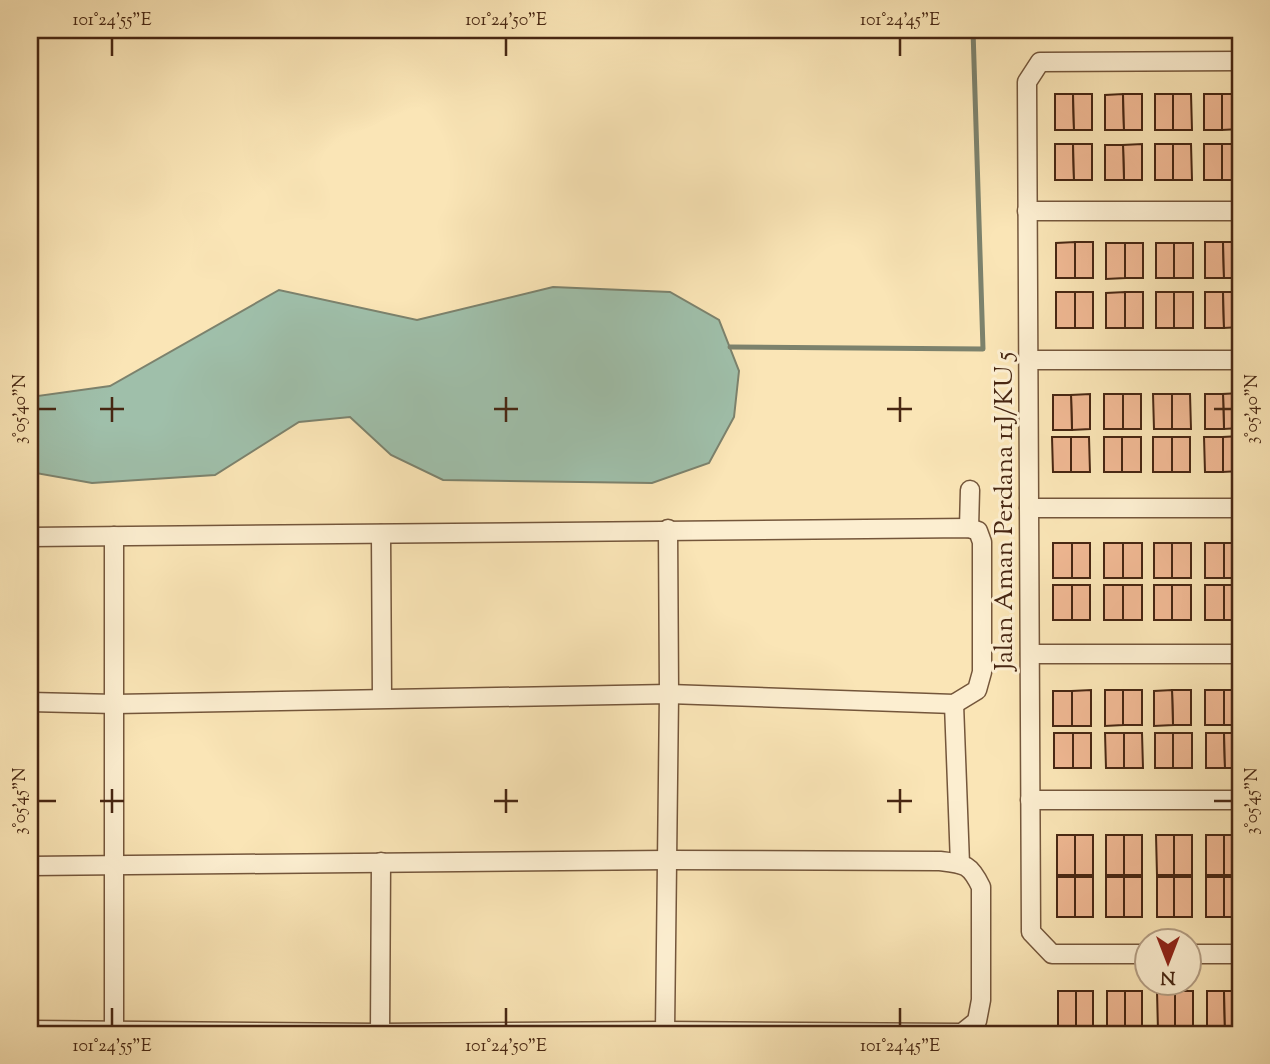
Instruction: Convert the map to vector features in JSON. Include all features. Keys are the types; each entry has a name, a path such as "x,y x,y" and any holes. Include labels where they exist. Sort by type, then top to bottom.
{"street":[{"name":"Jalan Aman Perdana 11J/KU 5","path":"1134,954 1052,954 1031,932 1027,82 1040,62 1240,61"},
{"path":"1027,211 1240,211"},
{"path":"1028,360 1240,360"},
{"path":"969,528 970,491"},
{"path":"1029,508 1240,508"},
{"path":"30,537 969,528 978,531 982,542 982,672 977,690 954,704 669,694 115,704 30,702"},
{"path":"665,1031 668,529"},
{"path":"381,534 382,698"},
{"path":"114,536 114,1029"},
{"path":"1030,653 1240,654"},
{"path":"954,704 960,864"},
{"path":"1030,800 1240,800"},
{"path":"30,866 667,860 940,861 960,864 974,871 981,887 981,1000 977,1021 962,1033 665,1031 380,1034 30,1030"},
{"path":"380,1034 381,862"},
{"path":"1204,954 1240,954"}],"shaded area":[{"path":"553,287 670,292 719,320 739,371 734,417 709,463 652,483 443,480 391,455 350,417 299,422 215,475 92,483 30,472 30,397 110,386 279,290 417,320"}],"building":[{"path":"1055,94 1073,94 1074,130 1055,130"},
{"path":"1073,94 1092,94 1092,130 1074,130"},
{"path":"1123,94 1124,130 1105,130 1105,95"},
{"path":"1123,94 1142,94 1142,130 1124,130"},
{"path":"1155,94 1173,94 1173,130 1155,130"},
{"path":"1173,94 1191,94 1192,130 1173,130"},
{"path":"1204,94 1222,94 1222,130 1204,130"},
{"path":"1222,94 1240,94 1240,129 1222,130"},
{"path":"1055,144 1073,144 1074,180 1055,180"},
{"path":"1073,144 1092,144 1092,180 1074,180"},
{"path":"1142,144 1142,180 1124,180 1123,145"},
{"path":"1155,144 1173,144 1173,180 1155,180"},
{"path":"1173,144 1191,144 1192,180 1173,180"},
{"path":"1204,144 1222,144 1222,180 1204,180"},
{"path":"1222,144 1240,144 1240,180 1222,180"},
{"path":"1105,145 1123,145 1124,180 1105,180"},
{"path":"1075,242 1093,242 1093,278 1075,278"},
{"path":"1075,242 1075,278 1056,278 1056,243"},
{"path":"1205,242 1223,242 1224,278 1205,278"},
{"path":"1223,242 1240,242 1240,278 1224,278"},
{"path":"1106,243 1125,243 1125,278 1106,279"},
{"path":"1125,243 1143,243 1143,278 1125,278"},
{"path":"1156,243 1174,243 1174,278 1156,278"},
{"path":"1174,243 1193,243 1193,278 1174,278"},
{"path":"1056,292 1075,292 1075,328 1056,328"},
{"path":"1075,292 1093,292 1093,328 1075,328"},
{"path":"1125,292 1143,292 1143,328 1125,328"},
{"path":"1125,292 1125,328 1106,328 1106,293"},
{"path":"1156,292 1174,292 1174,328 1156,328"},
{"path":"1174,292 1193,292 1193,328 1174,328"},
{"path":"1205,292 1223,292 1224,328 1205,328"},
{"path":"1223,292 1240,292 1240,327 1224,328"},
{"path":"1240,393 1240,428 1224,429 1223,394"},
{"path":"1090,394 1090,429 1072,430 1071,395"},
{"path":"1104,394 1123,394 1123,429 1104,429"},
{"path":"1123,394 1141,394 1141,429 1123,429"},
{"path":"1153,394 1172,394 1172,429 1154,429"},
{"path":"1172,394 1190,394 1191,429 1172,429"},
{"path":"1205,394 1223,394 1224,429 1205,429"},
{"path":"1053,395 1071,395 1072,430 1053,430"},
{"path":"1240,436 1240,471 1223,472 1223,437"},
{"path":"1052,437 1071,437 1071,472 1053,472"},
{"path":"1071,437 1089,437 1090,472 1071,472"},
{"path":"1104,437 1122,437 1122,472 1104,472"},
{"path":"1122,437 1141,437 1141,472 1122,472"},
{"path":"1153,437 1172,437 1172,472 1153,472"},
{"path":"1172,437 1190,437 1190,472 1172,472"},
{"path":"1204,437 1223,437 1223,472 1205,472"},
{"path":"1053,543 1072,543 1072,578 1053,578"},
{"path":"1072,543 1090,543 1090,578 1072,578"},
{"path":"1104,543 1123,543 1123,578 1104,578"},
{"path":"1123,543 1142,543 1142,578 1123,578"},
{"path":"1154,543 1172,543 1172,578 1154,578"},
{"path":"1172,543 1191,543 1191,578 1172,578"},
{"path":"1205,543 1224,543 1224,578 1205,578"},
{"path":"1224,543 1240,543 1240,578 1224,578"},
{"path":"1053,585 1072,585 1072,620 1053,620"},
{"path":"1072,585 1090,585 1090,620 1072,620"},
{"path":"1104,585 1123,585 1123,620 1104,620"},
{"path":"1123,585 1142,585 1142,620 1123,620"},
{"path":"1154,585 1172,585 1172,620 1154,620"},
{"path":"1172,585 1191,585 1191,620 1172,620"},
{"path":"1205,585 1224,585 1224,620 1205,620"},
{"path":"1224,585 1240,585 1240,620 1224,620"},
{"path":"1091,690 1091,726 1072,726 1072,691"},
{"path":"1105,690 1123,690 1123,725 1105,726"},
{"path":"1123,690 1142,690 1142,725 1123,725"},
{"path":"1172,690 1191,690 1191,725 1173,725"},
{"path":"1172,690 1173,725 1154,726 1154,691"},
{"path":"1205,690 1224,690 1224,725 1205,725"},
{"path":"1224,690 1240,690 1240,725 1224,725"},
{"path":"1053,691 1072,691 1072,726 1053,726"},
{"path":"1054,733 1073,733 1073,768 1054,768"},
{"path":"1073,733 1091,733 1091,768 1073,768"},
{"path":"1105,733 1124,733 1124,768 1106,768"},
{"path":"1124,733 1142,733 1143,768 1124,768"},
{"path":"1155,733 1173,733 1173,768 1155,768"},
{"path":"1173,733 1192,733 1192,768 1173,768"},
{"path":"1206,733 1224,733 1225,768 1206,768"},
{"path":"1224,733 1240,733 1240,768 1225,768"},
{"path":"1057,835 1075,835 1075,875 1057,875"},
{"path":"1075,835 1093,835 1093,875 1075,875"},
{"path":"1106,835 1124,835 1124,875 1106,875"},
{"path":"1124,835 1142,835 1142,875 1124,875"},
{"path":"1156,835 1174,835 1174,875 1157,875"},
{"path":"1174,835 1192,835 1192,875 1174,875"},
{"path":"1206,835 1224,835 1224,875 1206,875"},
{"path":"1224,835 1240,835 1240,875 1224,875"},
{"path":"1057,877 1075,877 1075,917 1057,917"},
{"path":"1075,877 1093,877 1093,917 1075,917"},
{"path":"1106,877 1124,877 1124,917 1106,917"},
{"path":"1124,877 1142,877 1142,917 1124,917"},
{"path":"1157,877 1174,877 1174,917 1157,917"},
{"path":"1174,877 1192,877 1192,917 1174,917"},
{"path":"1206,877 1224,877 1224,917 1206,917"},
{"path":"1224,877 1240,877 1240,917 1224,917"},
{"path":"1058,991 1076,991 1076,1031 1058,1031"},
{"path":"1076,991 1093,991 1093,1031 1076,1031"},
{"path":"1107,991 1125,991 1125,1031 1107,1031"},
{"path":"1125,991 1134,991 1134,998 1142,998 1142,1031 1125,1031"},
{"path":"1207,991 1224,991 1225,1031 1207,1031"},
{"path":"1224,991 1240,991 1240,1031 1225,1031"},
{"path":"1157,998 1175,998 1175,1031 1158,1031"},
{"path":"1175,998 1193,998 1193,1031 1175,1031"}],"waterway":[{"path":"730,347 983,349 973,30"}]}
